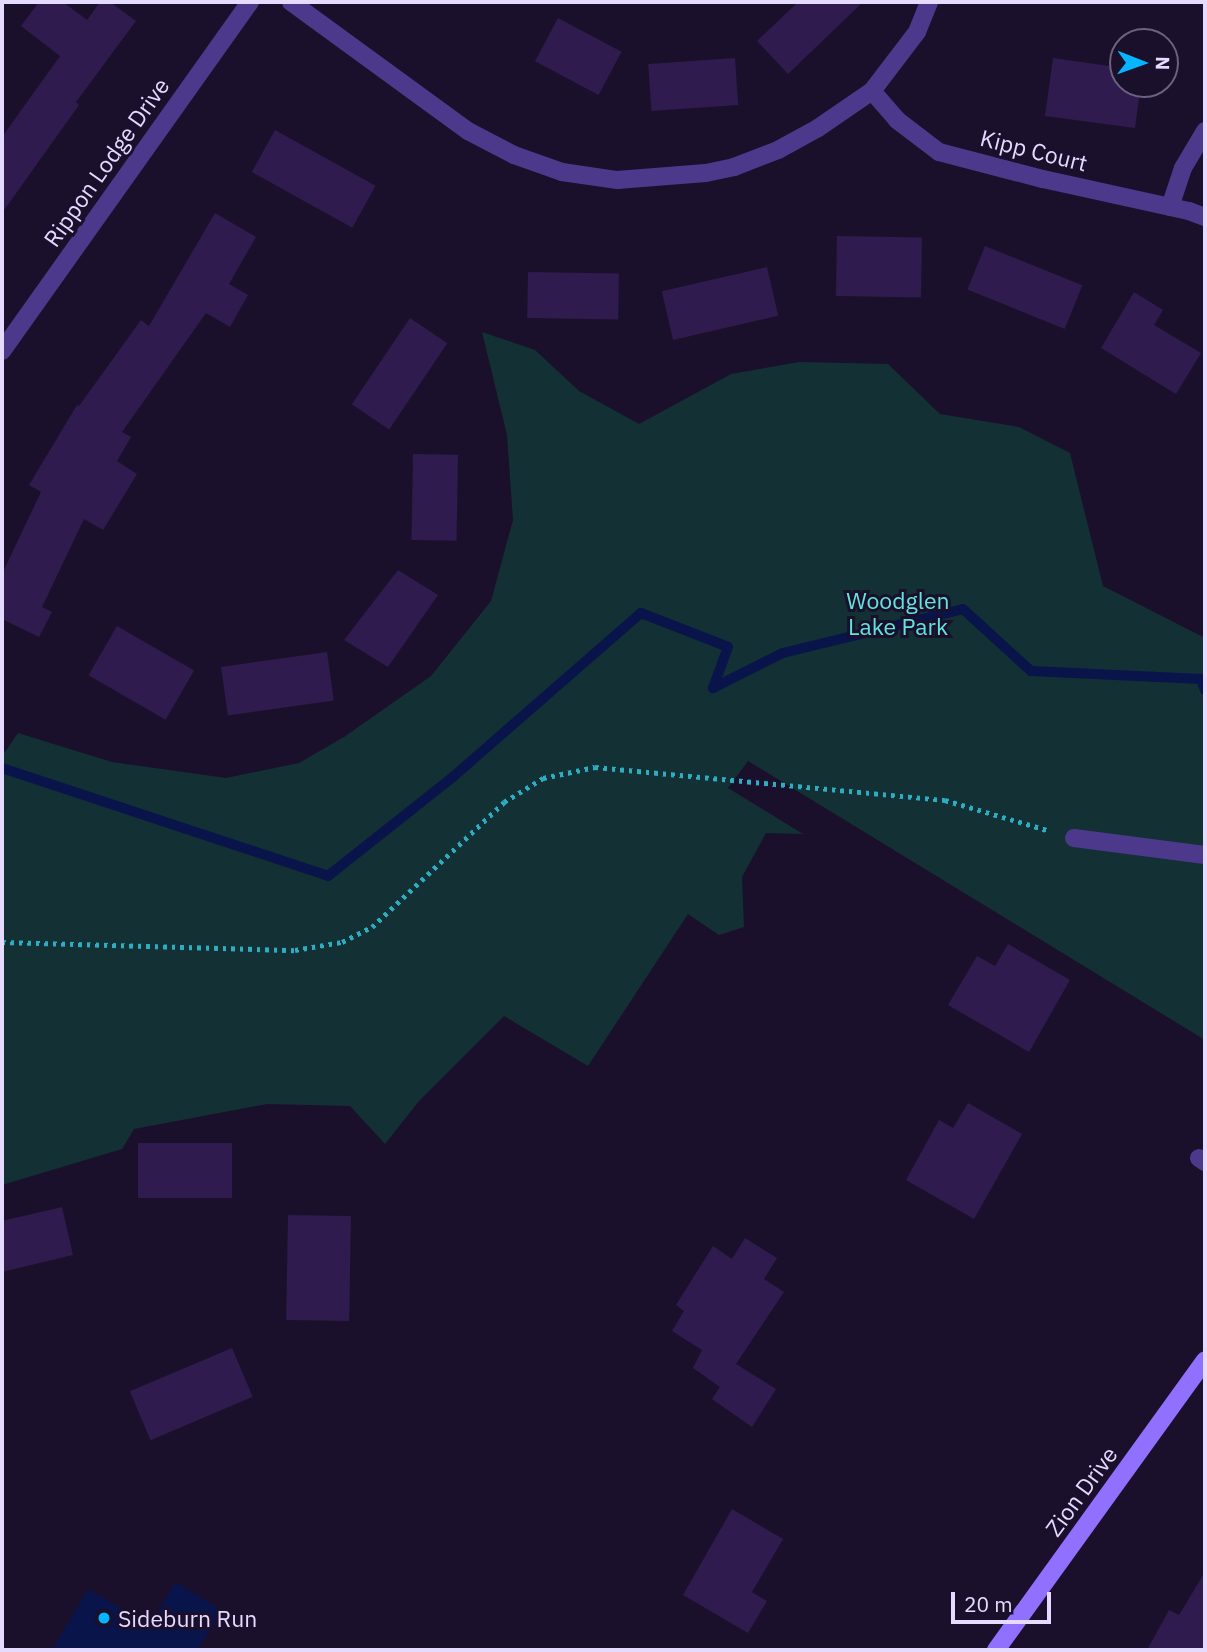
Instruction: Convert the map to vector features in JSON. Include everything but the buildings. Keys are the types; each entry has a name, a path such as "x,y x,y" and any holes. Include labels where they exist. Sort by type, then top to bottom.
{"main road":[{"name":"Zion Drive","path":"996,1650 1205,1360"}],"street":[{"name":"Rippon Lodge Drive","path":"2,351 250,2"},
{"path":"291,2 468,131 514,155 562,172 617,180 706,173 734,167 778,150 818,128 872,91 917,32 929,2"},
{"name":"Kipp Court","path":"872,91 897,120 939,152 1043,179 1170,206 1205,217"},
{"path":"1170,206 1183,168 1205,131"},
{"path":"1074,838 1205,855"}],"path":[{"path":"2,942 295,950 342,942 372,927 504,802 543,778 595,767 945,800 1074,838"}],"green space":[{"name":"Woodglen Lake Park","path":"482,332 535,350 579,391 639,424 731,374 799,362 888,364 940,414 1019,427 1070,453 1103,586 1205,638 1205,1040 748,761 728,788 803,834 766,833 742,877 744,927 719,935 688,914 588,1066 504,1016 419,1101 385,1144 350,1106 267,1104 134,1129 122,1149 2,1185 2,750 5,752 18,733 112,762 226,778 299,763 344,737 431,676 491,601 513,520 507,435"}],"shaded area":[{"name":"Sideburn Run","path":"175,1582 222,1610 198,1650 52,1650 88,1589 150,1625"}],"waterway":[{"path":"2,768 328,876 454,776 641,613 728,647 713,688 783,653 963,609 1031,671 1201,679 1205,690"}],"place":[{"name":"Sideburn Run","path":"104,1618"}]}
